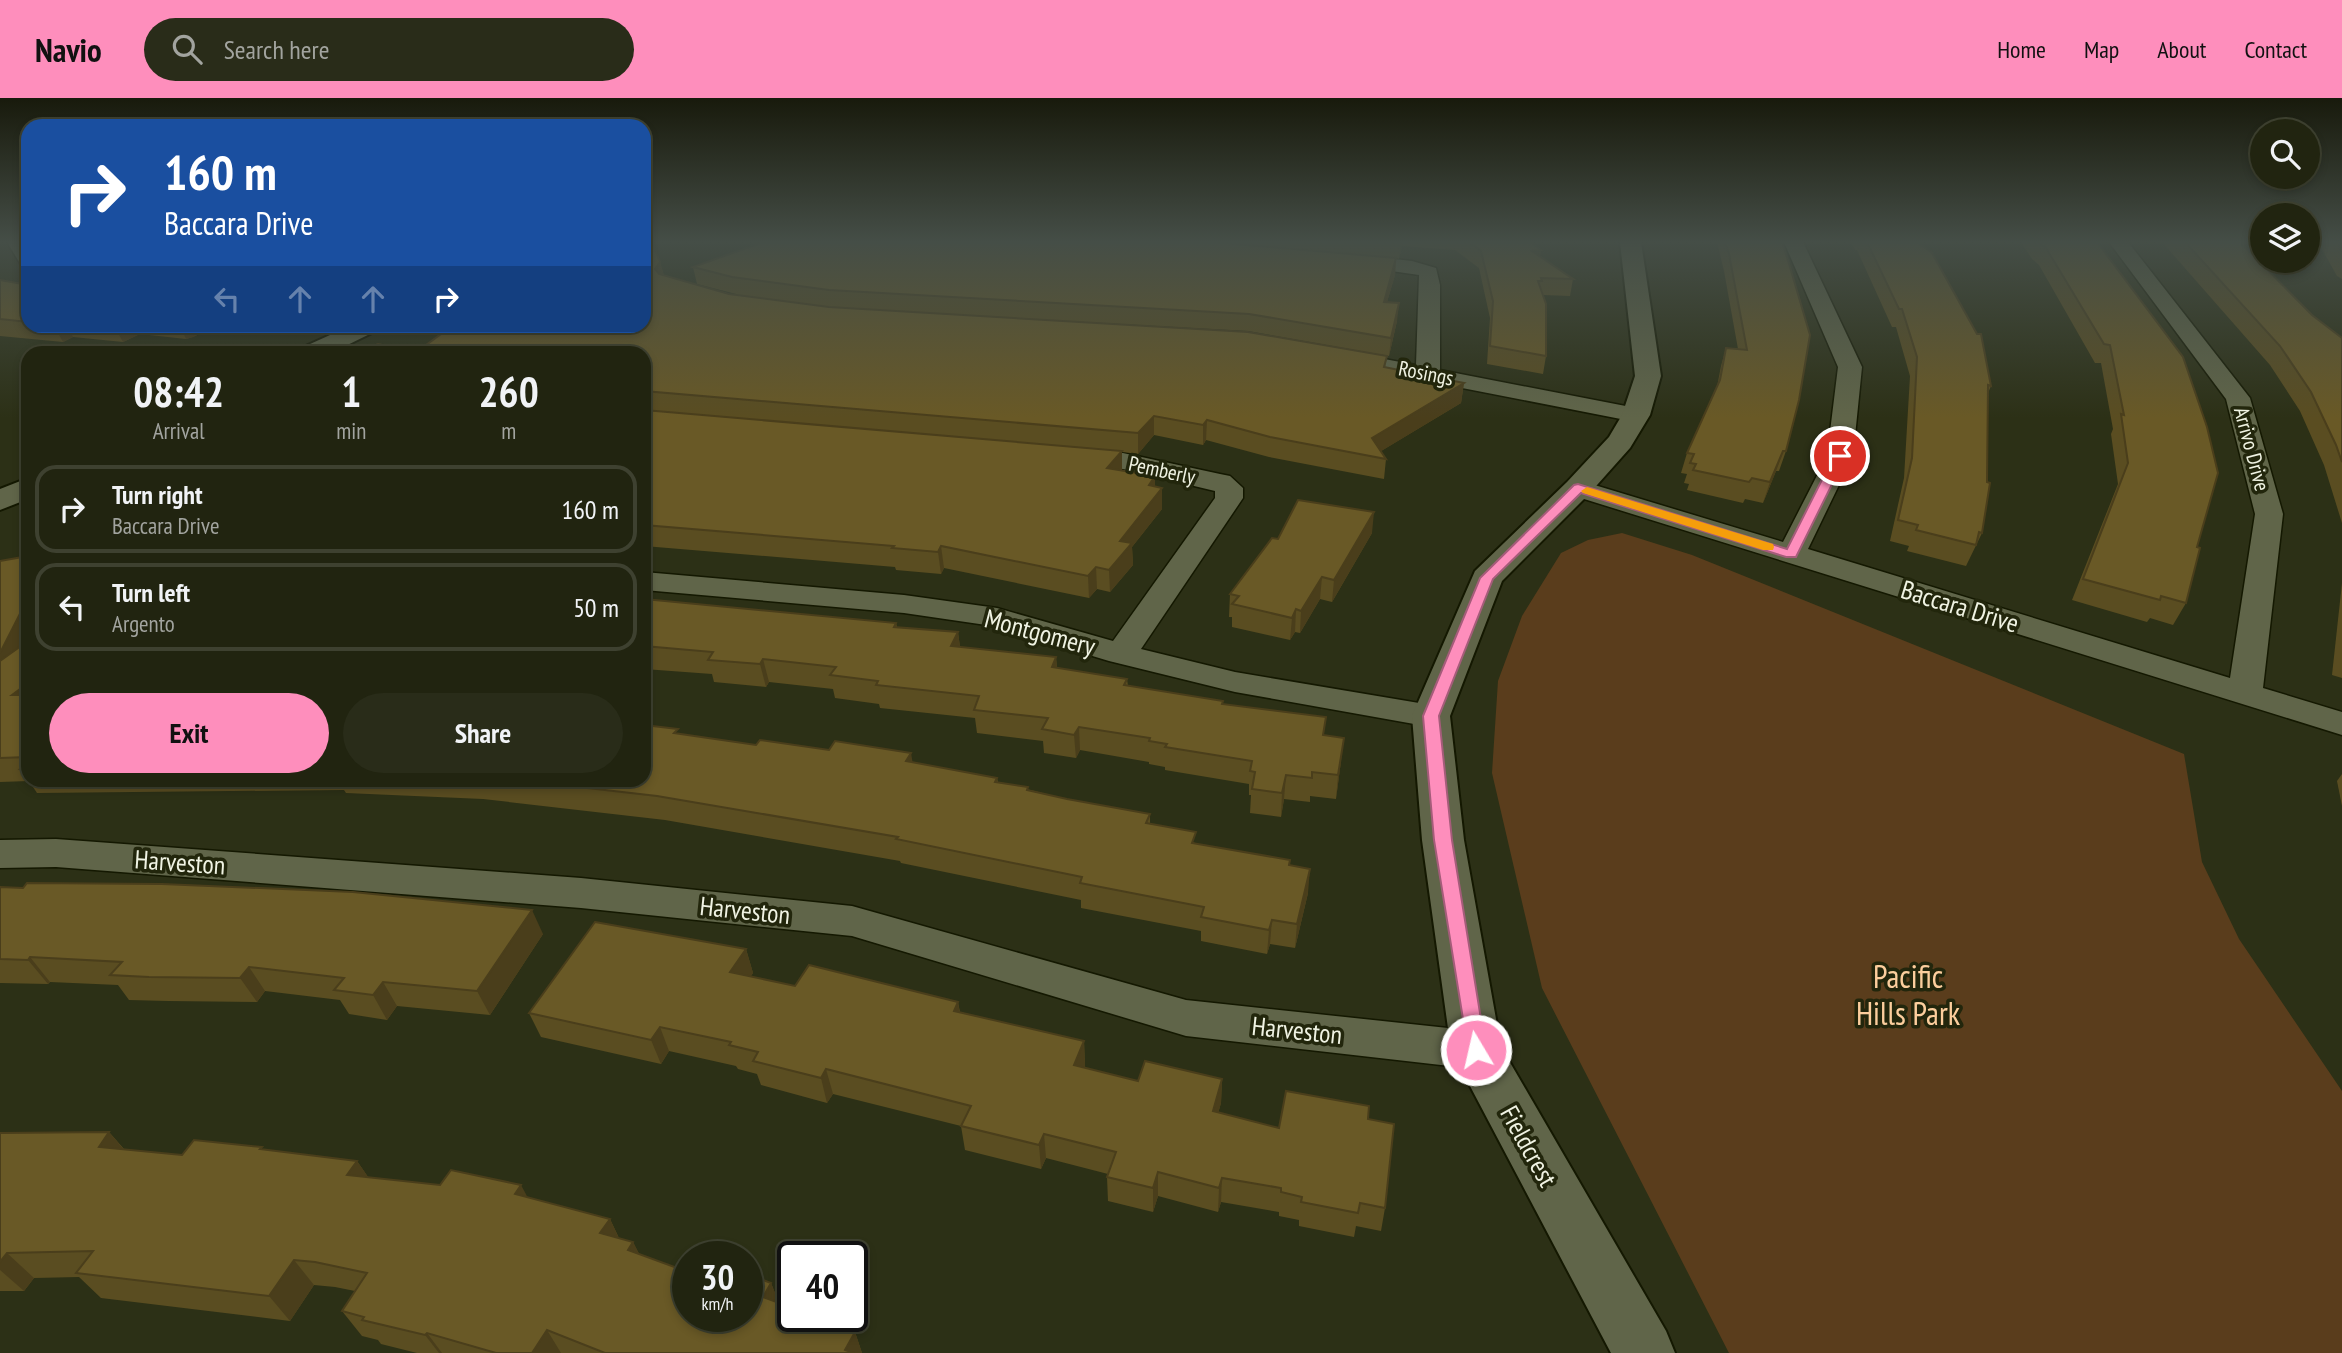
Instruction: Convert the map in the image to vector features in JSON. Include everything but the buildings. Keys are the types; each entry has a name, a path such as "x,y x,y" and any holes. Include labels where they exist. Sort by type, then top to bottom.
{"street":[{"path":"1428,373 1427,331 1430,301"},
{"name":"Fieldcrest","path":"1638,301 1648,376 1636,415 1620,442 1578,488 1487,578 1431,716 1443,840 1476,1050 1644,1353"},
{"path":"1791,554 1840,456 1850,367 1820,301"},
{"name":"Arrivo Drive","path":"2163,301 2238,398 2269,514 2245,695"},
{"path":"325,346 353,333"},
{"name":"Rosings","path":"1312,353 1428,373 1636,415"},
{"name":"Pemberly","path":"1045,454 1123,461 1220,482 1229,488 1229,498 1121,654"},
{"name":"Baccara Drive","path":"1578,488 2342,724"},
{"path":"0,501 21,490"},
{"name":"Montgomery","path":"651,582 904,604 997,617 1121,654 1235,682 1431,716"},
{"name":"Harveston","path":"0,854 56,853 582,893 852,921 1186,1018 1476,1050"}],"green space":[{"name":"Pacific Hills Park","path":"1622,533 1692,555 2184,754 2202,862 2239,939 2342,1091 2342,1353 1729,1353 1542,988 1492,773 1498,681 1522,616 1561,553 1588,540"}],"slow traffic":[{"path":"1587,491 1768,547"}],"route":[{"path":"1476,1050 1443,840 1431,716 1487,578 1578,488 1791,554 1840,456"}]}
